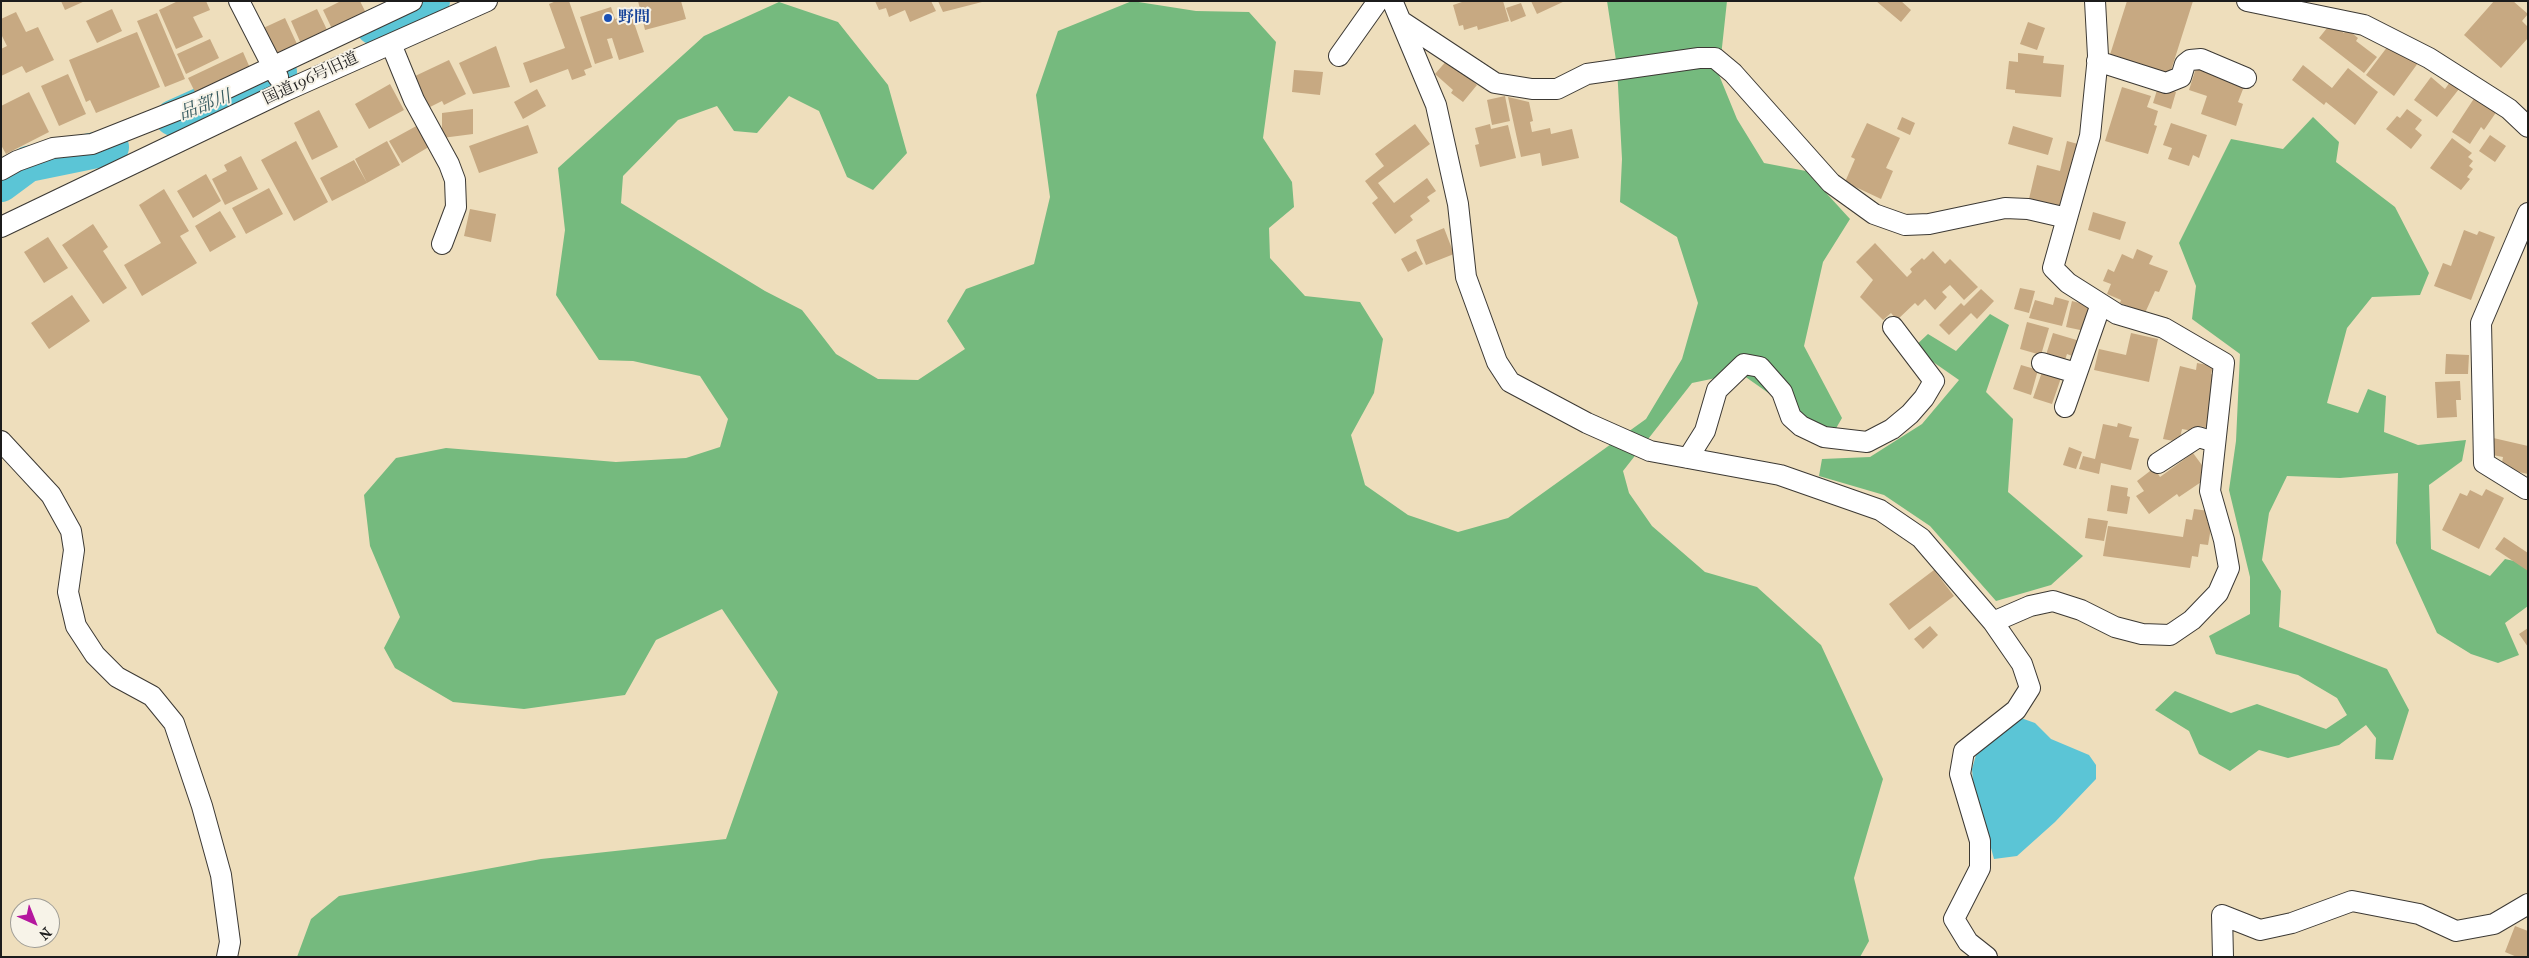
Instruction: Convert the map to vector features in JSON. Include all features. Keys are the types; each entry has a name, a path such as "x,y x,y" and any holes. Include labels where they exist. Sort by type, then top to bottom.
{"street":[{"path":"239,1 285,91"},
{"path":"1,170 17,161 53,148 92,144 198,102 412,1"},
{"name":"国道196号旧道","path":"1,227 285,91 487,1"},
{"path":"1993,622 2030,606 2053,600 2081,610 2115,627 2142,634 2170,635 2192,620 2218,593 2229,568 2224,540 2210,492 2224,363 2164,328 2117,314 2068,283 2053,268 2090,136 2097,61 2095,1"},
{"path":"2247,1 2364,25 2428,58 2509,109 2528,127"},
{"path":"1393,6 1495,83 1532,89 1556,89 1587,74 1699,58 1714,58 1733,73 1832,183 1874,214 1905,225 1929,224 2005,208 2028,209 2067,218"},
{"path":"1339,56 1393,6"},
{"path":"1393,6 1436,105 1458,204 1466,277 1497,362 1510,382 1587,423 1650,451 1780,475 1880,510 1921,538 1993,622 2022,664 2030,688 2016,710 1964,752 1960,774 1980,841 1980,868 1954,919 1968,942 1987,957"},
{"path":"391,44 414,100 455,180 456,207 442,244"},
{"path":"2097,61 2166,83 2180,77 2185,64 2190,60 2201,59 2246,78"},
{"path":"2528,213 2481,322 2484,463 2526,489 2528,488"},
{"path":"2065,406 2101,304"},
{"path":"1688,458 1706,431 1717,390 1744,364 1760,367 1782,392 1791,417 1801,426 1824,437 1868,442 1892,429 1919,403 1934,381 1893,327"},
{"path":"2042,363 2076,373"},
{"path":"2158,463 2198,437 2215,442"},
{"path":"1,440 51,495 71,531 74,550 68,592 76,626 95,655 117,677 152,696 174,723 202,806 220,875 230,942 227,957"},
{"path":"2223,957 2222,915 2260,930 2292,924 2352,901 2419,914 2456,931 2494,924 2528,904"}],"green space":[{"path":"1132,1 1196,11 1249,12 1276,42 1263,138 1292,182 1294,207 1269,228 1270,258 1305,296 1360,302 1383,339 1374,393 1351,435 1365,485 1408,515 1458,532 1508,518 1646,419 1682,359 1698,303 1677,237 1620,202 1622,159 1617,67 1607,1 1727,1 1719,75 1737,119 1764,163 1806,171 1850,219 1823,262 1804,346 1842,418 1831,437 1740,373 1692,383 1623,471 1629,493 1652,526 1705,572 1757,587 1821,645 1883,779 1854,878 1869,941 1860,957 297,957 311,919 339,896 541,859 726,839 778,692 722,609 656,640 625,695 524,709 453,702 395,668 384,648 400,617 370,546 364,495 396,458 446,448 616,462 686,458 720,447 728,419 700,376 633,361 599,360 556,295 565,230 558,168 704,36 779,2 838,22 888,85 907,153 873,190 847,177 819,111 789,96 757,133 734,131 717,106 678,120 623,176 621,203 765,291 802,310 836,354 878,379 918,380 965,349 947,321 966,289 1034,264 1050,197 1036,95 1058,31"},
{"path":"2313,117 2339,142 2336,162 2395,207 2429,273 2420,295 2372,297 2347,328 2327,403 2358,413 2368,389 2386,396 2384,432 2418,445 2466,440 2462,461 2429,485 2431,549 2490,576 2505,559 2528,564 2528,606 2505,623 2519,655 2498,663 2471,654 2437,633 2396,543 2398,473 2340,478 2287,476 2269,513 2262,560 2281,591 2279,627 2387,669 2409,710 2393,760 2375,759 2376,738 2366,725 2339,745 2288,758 2259,750 2230,771 2199,754 2189,731 2155,710 2175,691 2231,713 2257,704 2326,729 2347,715 2337,698 2298,675 2216,654 2209,636 2250,614 2250,577 2229,490 2236,441 2240,354 2192,319 2196,286 2179,243 2231,139 2283,149"},
{"path":"1990,314 2009,325 1986,392 2013,419 2008,492 2083,556 2051,585 1996,601 1930,526 1884,495 1819,476 1822,459 1870,457 1922,424 1959,380 1913,348 1928,334 1956,351"}],"water":[{"path":"2021,718 2035,723 2051,739 2089,755 2096,765 2096,779 2055,822 2017,856 1994,859 1973,782 1972,769 1976,755"}],"building":[{"path":"61,1 85,1 65,10"},
{"path":"178,1 206,1 210,10 193,17 203,37 176,49 159,10"},
{"path":"341,1 360,1 367,15 333,31 323,10"},
{"path":"556,1 569,1 592,67 584,70 586,75 572,80 568,69 530,83 523,63 565,48 549,4"},
{"path":"638,1 681,1 686,19 645,30"},
{"path":"875,1 931,1 936,11 910,22 905,10 889,17 886,8 879,10"},
{"path":"938,1 982,1 982,2 943,12"},
{"path":"1465,1 1503,1 1509,21 1478,30 1477,26 1464,30 1463,25 1459,26 1453,5"},
{"path":"1531,1 1565,1 1537,14"},
{"path":"1876,1 1901,1 1911,10 1901,22"},
{"path":"2127,1 2193,1 2168,80 2108,61"},
{"path":"2494,1 2513,1 2528,14 2522,21 2528,27 2528,38 2501,68 2464,35"},
{"path":"1521,3 1526,16 1511,22 1506,8"},
{"path":"611,7 615,19 631,14 644,52 619,60 612,38 607,39 613,58 595,64 580,17"},
{"path":"112,9 122,31 97,43 86,21"},
{"path":"317,9 329,34 302,46 291,21"},
{"path":"16,12 26,32 38,27 54,60 26,73 22,66 1,76 1,49 7,46 1,34 1,19"},
{"path":"157,13 185,79 165,87 137,21"},
{"path":"285,18 297,44 271,56 259,30"},
{"path":"2028,22 2045,28 2037,50 2020,44"},
{"path":"2331,23 2344,33 2347,29 2358,38 2356,41 2377,57 2364,73 2319,38"},
{"path":"137,32 160,87 96,113 90,100 86,102 69,60"},
{"path":"210,39 219,58 186,74 177,54"},
{"path":"2391,42 2418,63 2394,96 2366,75"},
{"path":"496,46 510,87 473,94 459,63"},
{"path":"243,52 250,68 196,94 188,78"},
{"path":"2018,53 2044,56 2043,63 2064,65 2061,97 2015,93 2015,90 2006,89 2009,61 2018,62"},
{"path":"1448,59 1477,85 1463,102 1451,93 1453,90 1435,74"},
{"path":"449,60 466,94 444,105 442,101 428,108 413,77"},
{"path":"2303,65 2332,88 2348,68 2378,92 2355,125 2326,102 2324,105 2292,80"},
{"path":"2196,68 2245,84 2238,102 2243,104 2236,126 2201,114 2207,96 2189,90"},
{"path":"1294,70 1323,72 1320,95 1292,92"},
{"path":"68,74 86,114 59,126 41,86"},
{"path":"2431,77 2445,89 2450,82 2459,89 2437,117 2414,100"},
{"path":"390,84 404,110 369,129 355,104"},
{"path":"2122,87 2151,96 2147,107 2158,111 2154,125 2157,126 2148,154 2105,141"},
{"path":"2158,87 2176,92 2171,109 2153,103"},
{"path":"537,89 546,106 523,119 514,102"},
{"path":"29,92 49,132 6,154 1,145 1,106"},
{"path":"1505,96 1510,121 1492,125 1487,100"},
{"path":"1508,97 1529,102 1533,121 1530,122 1532,132 1550,128 1551,134 1572,129 1579,158 1542,166 1540,153 1521,157"},
{"path":"2475,97 2497,111 2484,130 2481,127 2470,144 2452,132"},
{"path":"473,109 473,134 442,138 442,113"},
{"path":"2407,109 2422,120 2415,129 2422,135 2411,149 2386,129 2397,116 2400,118"},
{"path":"319,110 338,147 312,160 294,123"},
{"path":"1902,117 1915,123 1910,135 1897,129"},
{"path":"1867,123 1900,138 1886,168 1893,171 1881,199 1845,182 1855,159 1851,157"},
{"path":"2171,123 2207,135 2199,158 2193,155 2189,166 2168,159 2172,148 2163,145"},
{"path":"420,124 432,145 402,163 389,141"},
{"path":"1415,124 1430,144 1378,183 1394,203 1427,178 1436,191 1427,197 1430,201 1410,216 1413,220 1395,234 1372,203 1378,198 1365,181 1384,166 1375,154"},
{"path":"1490,124 1491,129 1508,125 1516,158 1480,167 1475,145 1479,144 1475,128"},
{"path":"528,125 538,153 479,173 469,146"},
{"path":"2013,126 2053,138 2048,155 2008,144"},
{"path":"2490,135 2506,146 2495,162 2479,151"},
{"path":"2452,138 2472,153 2468,157 2473,161 2469,166 2473,169 2467,177 2470,179 2461,190 2430,168"},
{"path":"296,141 328,202 294,221 261,160"},
{"path":"387,141 400,165 367,183 355,159"},
{"path":"2067,141 2085,146 2075,181 2067,179 2059,211 2028,203 2037,165 2060,171"},
{"path":"241,156 258,189 225,205 212,179 227,171 224,165"},
{"path":"354,160 367,183 332,201 320,178"},
{"path":"206,174 221,201 193,218 177,191"},
{"path":"269,188 283,214 246,234 232,208"},
{"path":"164,189 189,231 180,236 197,263 142,296 124,265 161,243 139,205"},
{"path":"470,209 496,214 491,242 464,236"},
{"path":"220,211 236,237 210,252 195,226"},
{"path":"2093,212 2126,222 2120,240 2088,230"},
{"path":"93,224 108,247 103,251 127,288 103,304 62,245"},
{"path":"1444,228 1454,254 1426,265 1416,240"},
{"path":"2464,230 2477,235 2479,231 2495,237 2471,300 2434,286 2443,263 2451,266"},
{"path":"48,237 68,268 44,283 24,252"},
{"path":"1875,243 1907,277 1912,272 1910,269 1922,258 1924,260 1933,251 1945,264 1950,259 1978,287 1964,300 1950,285 1942,292 1947,297 1935,310 1925,299 1918,306 1915,303 1897,320 1891,313 1883,320 1860,297 1873,280 1856,262"},
{"path":"2137,249 2153,256 2149,264 2168,271 2159,292 2155,291 2145,313 2120,303 2121,300 2107,294 2111,284 2103,281 2108,269 2114,272 2122,254 2133,259"},
{"path":"1416,251 1423,264 1408,272 1401,259"},
{"path":"2020,288 2035,291 2029,313 2014,309"},
{"path":"1981,289 1994,301 1977,319 1971,313 1949,335 1939,325 1961,303 1964,306"},
{"path":"72,295 90,321 49,349 31,323"},
{"path":"2055,297 2069,301 2062,326 2029,318 2035,300 2053,305"},
{"path":"2072,301 2091,306 2085,331 2066,327"},
{"path":"2027,322 2049,328 2041,355 2020,349"},
{"path":"2053,333 2080,341 2075,357 2067,354 2064,363 2045,358"},
{"path":"2131,333 2158,339 2149,382 2094,370 2099,349 2126,355"},
{"path":"2446,354 2469,355 2468,374 2445,374"},
{"path":"2197,363 2213,366 2211,374 2214,375 2210,394 2219,396 2208,428 2200,426 2199,432 2182,429 2179,442 2163,439 2180,366 2196,370"},
{"path":"2021,365 2038,370 2031,395 2013,389"},
{"path":"2042,372 2061,378 2052,404 2033,398"},
{"path":"2460,381 2461,400 2456,400 2457,417 2437,418 2435,382"},
{"path":"2118,423 2132,427 2129,437 2139,439 2131,470 2101,463 2099,474 2079,469 2083,456 2095,459 2103,424 2117,427"},
{"path":"2489,437 2528,446 2528,474 2501,468 2503,457 2487,454"},
{"path":"2069,447 2082,452 2076,469 2063,465"},
{"path":"2193,453 2210,476 2179,497 2177,494 2149,514 2136,496 2144,491 2137,481 2154,468 2160,477"},
{"path":"2111,485 2128,488 2127,496 2130,497 2127,514 2107,511"},
{"path":"2486,489 2504,498 2479,549 2442,530 2460,493 2467,496 2470,490 2482,496"},
{"path":"2194,509 2209,511 2207,522 2212,522 2208,545 2200,544 2198,557 2192,556 2190,568 2103,556 2108,526 2183,537 2186,519 2192,520"},
{"path":"2088,518 2108,521 2104,541 2085,538"},
{"path":"2504,537 2528,553 2528,571 2495,549"},
{"path":"1934,570 1954,596 1909,630 1889,604"},
{"path":"1930,626 1938,635 1923,649 1914,639"},
{"path":"2528,628 2528,647 2519,634"},
{"path":"2515,926 2528,931 2528,957 2517,957 2505,952"}],"waterway":[{"name":"品部川","path":"374,27 432,1"},
{"name":"品部川","path":"173,118 204,104 221,103 279,72"},
{"name":"品部川","path":"1,184 28,164 111,147"}],"place":[{"name":"野間","path":"608,18"}]}
